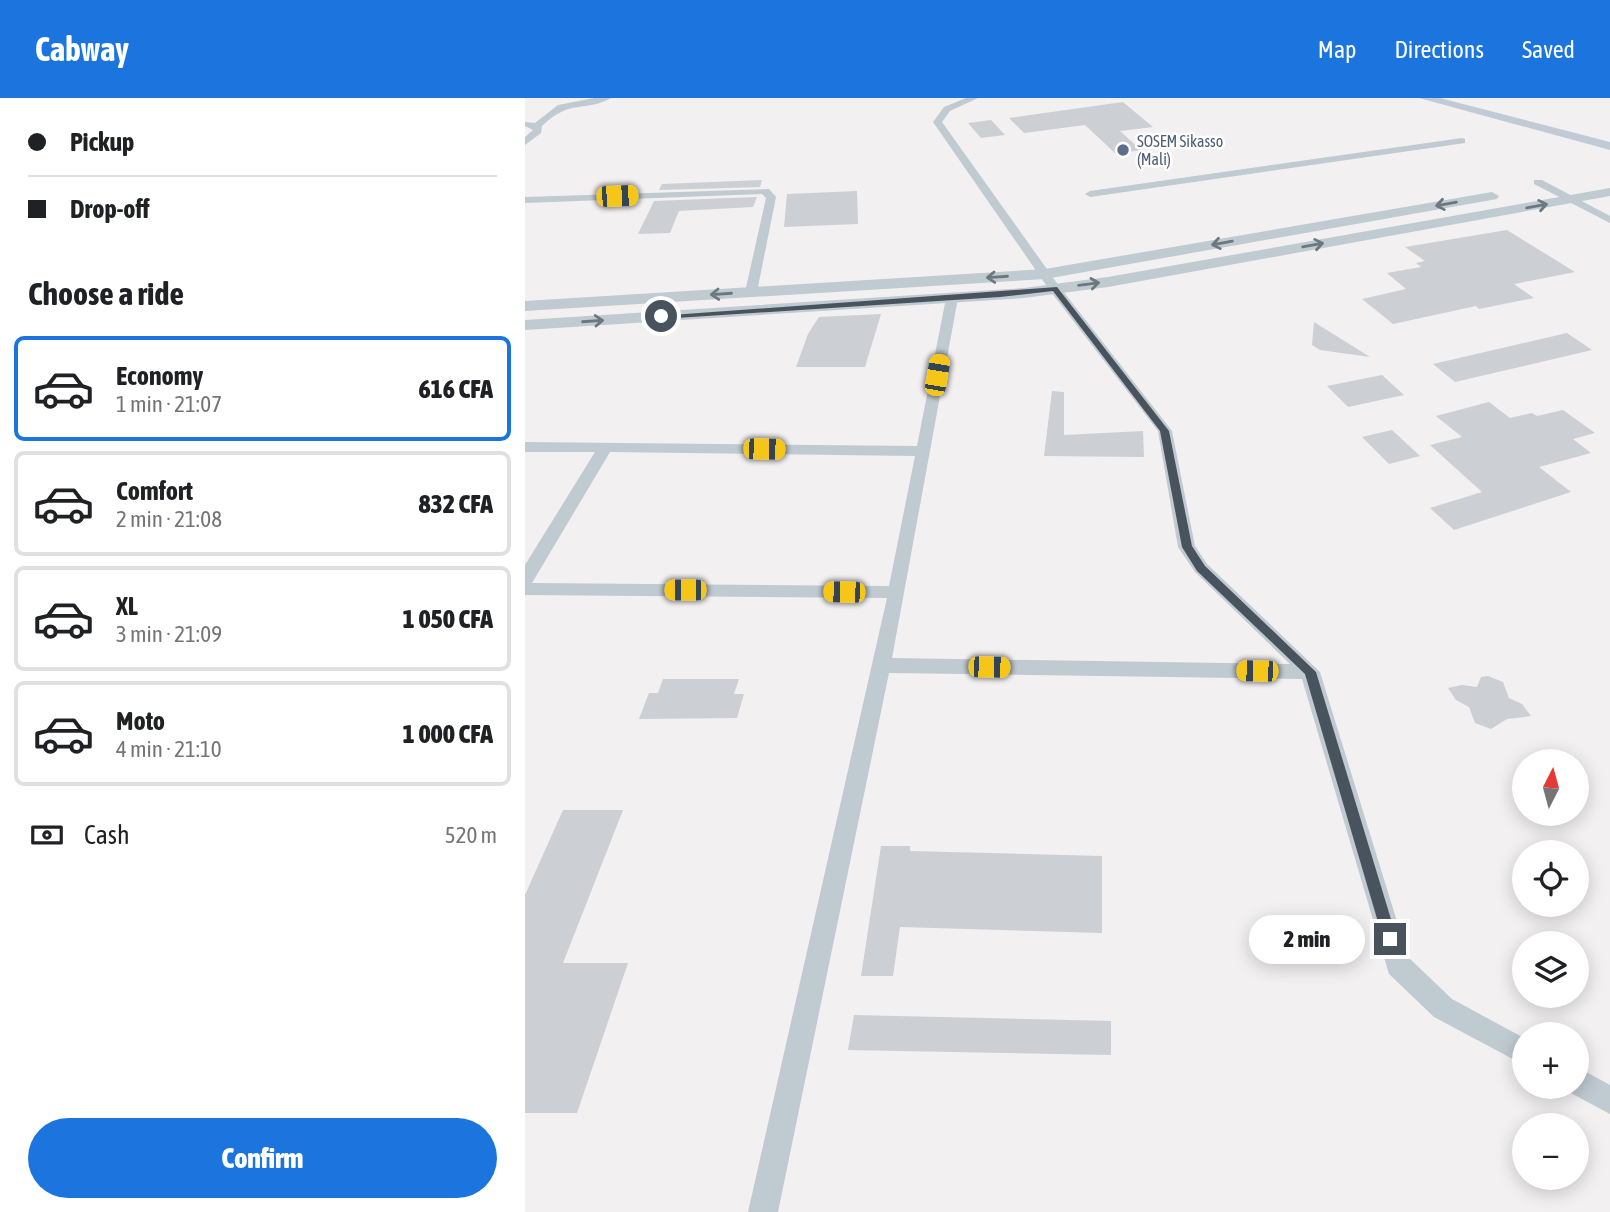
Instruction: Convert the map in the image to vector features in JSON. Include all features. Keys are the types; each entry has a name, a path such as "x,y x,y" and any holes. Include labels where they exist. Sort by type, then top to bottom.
{"main road":[{"path":"1425,98 1610,146"}],"street":[{"path":"525,142 538,131 537,126 555,107 607,98"},
{"path":"974,98 947,109 937,122 1050,281 1165,431 1187,547 1201,568 1310,672 1398,965 1443,1007 1512,1045"},
{"path":"525,123 537,126"},
{"path":"1090,194 1462,141"},
{"path":"525,326 951,298 1514,192 1543,184 1573,182"},
{"path":"1543,184 1610,220"},
{"path":"525,200 765,191 771,197 751,292"},
{"path":"525,306 751,292 1050,281 1108,282 1610,192"},
{"path":"763,1212 897,593 951,298"},
{"path":"525,447 924,451"},
{"path":"525,580 605,448"},
{"path":"525,589 897,593"},
{"path":"882,665 1310,672"},
{"path":"1589,1088 1610,1100"}],"building":[{"path":"1123,102 1153,127 1120,131 1141,150 1116,154 1085,125 1024,133 1009,118"},
{"path":"991,120 1005,135 981,138 968,123"},
{"path":"762,180 760,187 659,190 662,184"},
{"path":"857,191 858,224 784,227 787,194"},
{"path":"757,197 753,207 679,211 670,233 638,234 654,201"},
{"path":"1507,230 1575,272 1514,284 1534,298 1479,309 1476,306 1393,324 1362,299 1406,289 1387,273 1421,267 1416,263 1425,261 1405,247"},
{"path":"881,314 865,367 796,367 808,334 819,317"},
{"path":"1314,322 1370,357 1320,350 1312,345"},
{"path":"1567,333 1592,350 1455,382 1433,364"},
{"path":"1382,375 1404,395 1348,407 1327,386"},
{"path":"1052,391 1064,392 1064,435 1143,431 1144,457 1044,456"},
{"path":"1489,402 1510,418 1563,410 1595,433 1573,439 1591,453 1539,467 1571,492 1454,530 1430,508 1482,492 1430,445 1462,437 1436,416"},
{"path":"1392,430 1420,456 1389,464 1362,437"},
{"path":"1488,676 1503,682 1509,698 1522,704 1531,716 1507,719 1491,729 1475,723 1469,707 1456,700 1448,688 1462,685 1477,687 1481,677"},
{"path":"663,679 739,679 734,694 744,694 737,718 639,719 649,693 658,693"},
{"path":"563,810 623,810 563,963 628,963 577,1113 525,1113 525,895"},
{"path":"881,846 910,846 910,851 1102,856 1102,933 900,927 893,976 861,976"},
{"path":"854,1015 1111,1021 1111,1055 848,1050"}],"place":[{"name":"SOSEM Sikasso (Mali)","path":"1123,150"}],"route":[{"path":"661,316 1000,295 1055,289 1165,431 1187,547 1201,568 1310,672 1390,939"}]}
